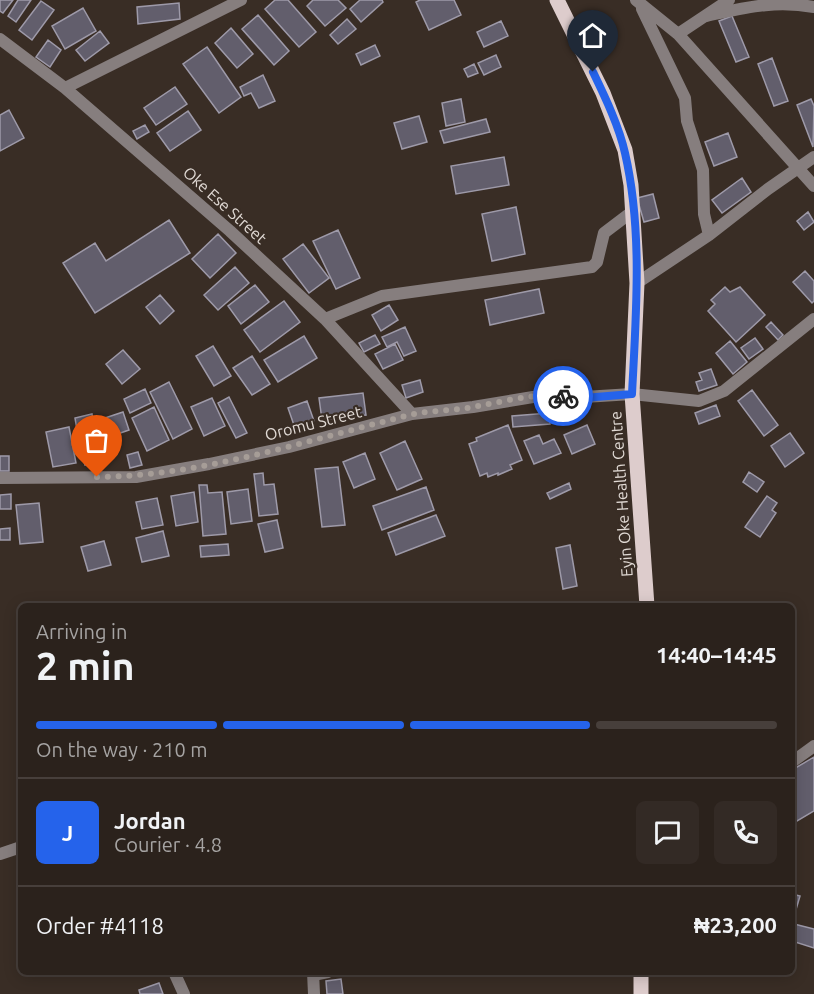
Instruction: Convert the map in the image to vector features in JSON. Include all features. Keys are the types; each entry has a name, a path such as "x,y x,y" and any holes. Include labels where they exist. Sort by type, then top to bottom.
{"main road":[{"name":"Eyin Oke Health Centre","path":"557,0 603,93 625,150 631,185 637,283 632,394 647,603"},
{"path":"641,994 642,975"}],"street":[{"path":"65,88 241,0"},
{"path":"678,34 729,0"},
{"path":"638,2 678,34 814,186"},
{"path":"638,2 685,98 687,121 703,170 704,214 709,234"},
{"path":"706,16 758,5 789,3 814,8"},
{"name":"Oke Ese Street","path":"0,39 65,88 221,223 325,320 412,414"},
{"path":"637,283 814,158"},
{"path":"325,320 382,296 592,267 597,262 604,233 633,211"},
{"name":"Oromu Street","path":"0,478 136,477 209,465 289,447 412,414 534,397 558,395 584,398 632,394 699,401 724,391 814,319"},
{"path":"795,760 814,746"},
{"path":"0,854 18,848"},
{"path":"175,975 184,994"},
{"path":"313,975 314,994"}],"building":[{"path":"0,0 13,0 3,13 0,11"},
{"path":"18,0 31,0 16,22 8,16"},
{"path":"275,0 288,0 316,32 299,47 265,9"},
{"path":"313,0 338,0 346,8 325,26 307,6"},
{"path":"360,0 382,0 383,2 361,22 350,9"},
{"path":"454,0 461,15 429,30 416,2"},
{"path":"41,1 54,10 32,40 19,30"},
{"path":"179,3 180,19 138,24 137,7"},
{"path":"83,8 96,31 65,49 52,26"},
{"path":"258,15 289,51 274,65 242,29"},
{"path":"732,16 749,57 736,62 719,21"},
{"path":"347,19 356,29 338,44 330,35"},
{"path":"501,21 508,36 484,47 477,32"},
{"path":"231,28 253,54 237,68 215,43"},
{"path":"100,31 109,43 85,61 76,50"},
{"path":"48,40 61,50 50,67 36,57"},
{"path":"375,45 380,56 361,65 356,54"},
{"path":"207,47 241,97 219,113 183,64"},
{"path":"496,55 501,67 484,75 478,63"},
{"path":"772,58 788,101 774,106 758,64"},
{"path":"474,64 478,73 468,77 464,69"},
{"path":"263,75 275,101 259,108 251,93 244,96 240,87"},
{"path":"175,87 187,104 156,125 144,108"},
{"path":"461,99 465,122 446,126 442,103"},
{"path":"811,99 814,106 813,147 797,105"},
{"path":"9,110 24,138 0,151 0,115"},
{"path":"188,111 201,130 170,151 157,133"},
{"path":"419,116 427,142 402,149 394,123"},
{"path":"486,119 490,132 444,143 440,131"},
{"path":"145,125 149,132 137,139 133,131"},
{"path":"728,133 737,157 714,166 705,142"},
{"path":"504,157 509,185 456,194 451,166"},
{"path":"742,178 751,192 722,213 712,200"},
{"path":"653,194 659,218 644,222 637,198"},
{"path":"516,207 525,254 492,261 482,214"},
{"path":"808,212 814,222 804,230 797,221"},
{"path":"169,220 190,253 95,313 63,263 95,243 106,261"},
{"path":"338,230 360,278 336,289 313,241"},
{"path":"218,234 236,253 210,278 192,259"},
{"path":"303,244 329,278 309,293 283,259"},
{"path":"235,267 249,283 218,310 204,295"},
{"path":"805,271 814,281 814,301 812,303 793,282"},
{"path":"255,285 269,302 241,324 228,306"},
{"path":"725,287 730,292 740,287 765,315 736,342 708,311 715,304 711,300"},
{"path":"539,289 544,313 490,325 485,300"},
{"path":"160,295 174,311 160,324 146,307"},
{"path":"284,301 300,322 260,352 244,330"},
{"path":"389,305 398,320 381,331 372,315"},
{"path":"771,322 783,335 778,340 766,327"},
{"path":"405,327 416,351 404,356 397,342 387,347 382,337"},
{"path":"375,335 380,344 364,352 359,343"},
{"path":"304,336 317,358 278,382 264,360"},
{"path":"755,338 763,349 749,359 741,348"},
{"path":"730,341 747,362 733,374 716,353"},
{"path":"395,344 403,360 383,369 375,354"},
{"path":"213,346 231,376 214,386 196,356"},
{"path":"123,350 140,369 122,384 106,364"},
{"path":"252,356 270,384 252,395 233,368"},
{"path":"711,369 717,385 699,391 696,382 702,380 699,373"},
{"path":"420,380 423,392 406,398 402,385"},
{"path":"169,382 192,429 173,439 150,392"},
{"path":"145,389 151,403 130,413 124,399"},
{"path":"752,390 778,425 764,436 738,401"},
{"path":"363,393 366,415 322,420 319,398"},
{"path":"229,397 247,433 236,438 218,403"},
{"path":"212,398 225,426 204,436 191,407"},
{"path":"307,401 314,421 295,428 288,408"},
{"path":"716,405 720,416 699,424 695,413"},
{"path":"154,407 169,440 147,451 132,418"},
{"path":"123,412 129,430 106,438 99,420"},
{"path":"549,413 550,424 513,427 512,416"},
{"path":"92,414 94,427 77,430 75,418"},
{"path":"508,425 522,460 510,465 512,469 498,475 498,473 488,477 487,473 480,476 469,444 477,441 476,438"},
{"path":"587,425 595,444 572,454 564,435"},
{"path":"69,427 76,463 53,467 46,432"},
{"path":"96,430 105,459 85,465 76,436"},
{"path":"790,433 804,453 785,467 771,446"},
{"path":"539,435 543,444 554,439 561,453 534,464 524,441"},
{"path":"405,441 422,479 397,490 380,453"},
{"path":"138,452 142,465 130,468 127,455"},
{"path":"365,453 375,479 354,488 343,462"},
{"path":"0,456 9,456 9,471 0,471"},
{"path":"338,467 345,525 322,527 315,469"},
{"path":"749,472 764,482 757,492 743,482"},
{"path":"263,473 264,485 274,484 278,514 259,516 254,474"},
{"path":"569,483 571,489 550,499 547,493"},
{"path":"199,485 207,485 208,493 222,492 226,534 203,536"},
{"path":"426,487 434,510 382,530 373,506"},
{"path":"248,489 252,521 231,524 227,492"},
{"path":"194,492 198,522 176,526 171,496"},
{"path":"11,494 11,509 0,509 0,495"},
{"path":"767,496 777,503 772,510 776,513 760,537 745,527"},
{"path":"157,498 163,525 142,529 136,502"},
{"path":"39,503 43,542 20,544 16,505"},
{"path":"436,515 445,536 396,555 388,533"},
{"path":"277,520 283,548 265,552 258,524"},
{"path":"10,528 10,540 0,540 0,529"},
{"path":"163,531 169,556 142,562 136,538"},
{"path":"104,541 111,565 88,571 81,547"},
{"path":"228,544 229,555 201,557 200,546"},
{"path":"570,545 577,586 563,589 556,548"},
{"path":"814,757 814,811 795,822 795,768"},
{"path":"795,895 800,896 795,913"},
{"path":"795,924 814,929 814,948 795,942"},
{"path":"341,979 343,994 327,994 326,981"},
{"path":"159,983 163,994 140,994 139,990"}],"way so far":[{"path":"97,477 136,477 209,465 289,447 412,414 534,397 563,396"}],"route":[{"path":"563,396 584,398 632,394 637,283 631,185 625,150 593,72"}]}
